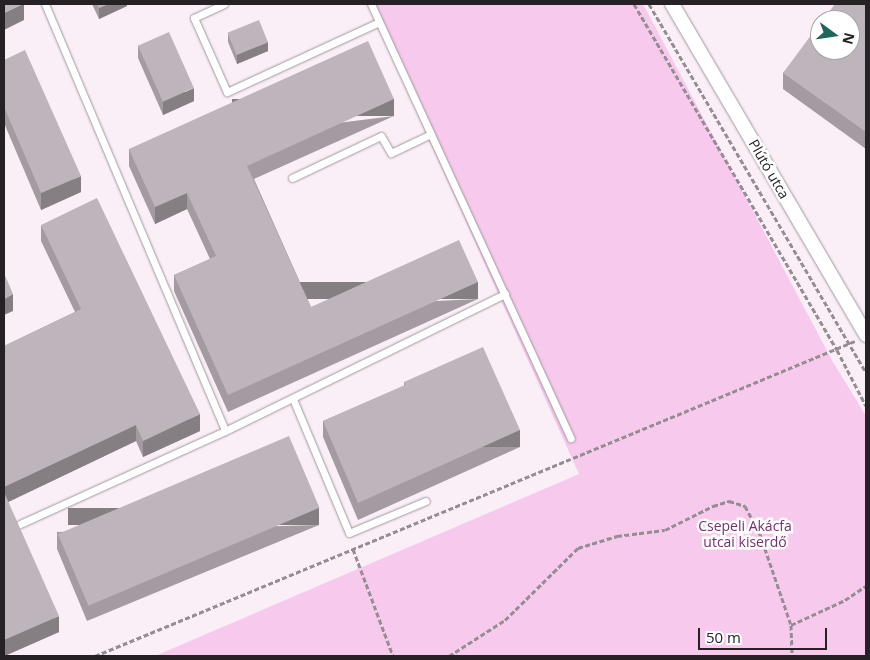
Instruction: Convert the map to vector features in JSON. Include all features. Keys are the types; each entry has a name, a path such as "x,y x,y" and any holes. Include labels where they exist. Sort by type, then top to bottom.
{"street":[{"name":"Plútó utca","path":"672,4 866,335"}],"lane":[{"path":"45,4 226,431"},
{"path":"224,4 194,18 227,92 379,22"},
{"path":"370,4 571,438"},
{"path":"292,178 381,136 391,153 430,134"},
{"path":"20,524 226,431 505,294"},
{"path":"293,399 350,533 426,501"}],"path":[{"path":"634,4 837,350 866,406"},
{"path":"649,4 866,372"},
{"path":"95,656 837,350 866,335"},
{"path":"449,656 504,620 578,548 617,536 665,530 730,501 745,506 760,534 791,625 792,656"},
{"path":"354,549 393,656"},
{"path":"791,625 845,600 866,586"}],"green space":[{"name":"Csepeli Akácfa utcai kiserdő","path":"368,4 643,4 833,362 866,416 866,656 155,656 579,474"}],"building":[{"path":"4,4 23,4 4,13"},
{"path":"97,4 109,4 99,8"},
{"path":"835,4 866,4 866,132 783,73 810,37 810,60 860,60 860,10 830,10"},
{"path":"259,20 268,42 236,55 227,33"},
{"path":"169,32 194,88 163,102 138,46"},
{"path":"368,41 394,99 247,166 311,307 459,240 478,282 228,395 174,275 216,256 187,193 155,207 129,149"},
{"path":"25,50 81,176 41,193 4,107 4,60"},
{"path":"97,198 200,414 143,441 136,425 4,487 4,346 81,309 41,225"},
{"path":"4,273 13,294 4,299"},
{"path":"483,347 520,430 358,503 323,421 405,385 404,382"},
{"path":"289,436 319,508 88,606 58,534"},
{"path":"4,492 59,616 4,640"}]}
